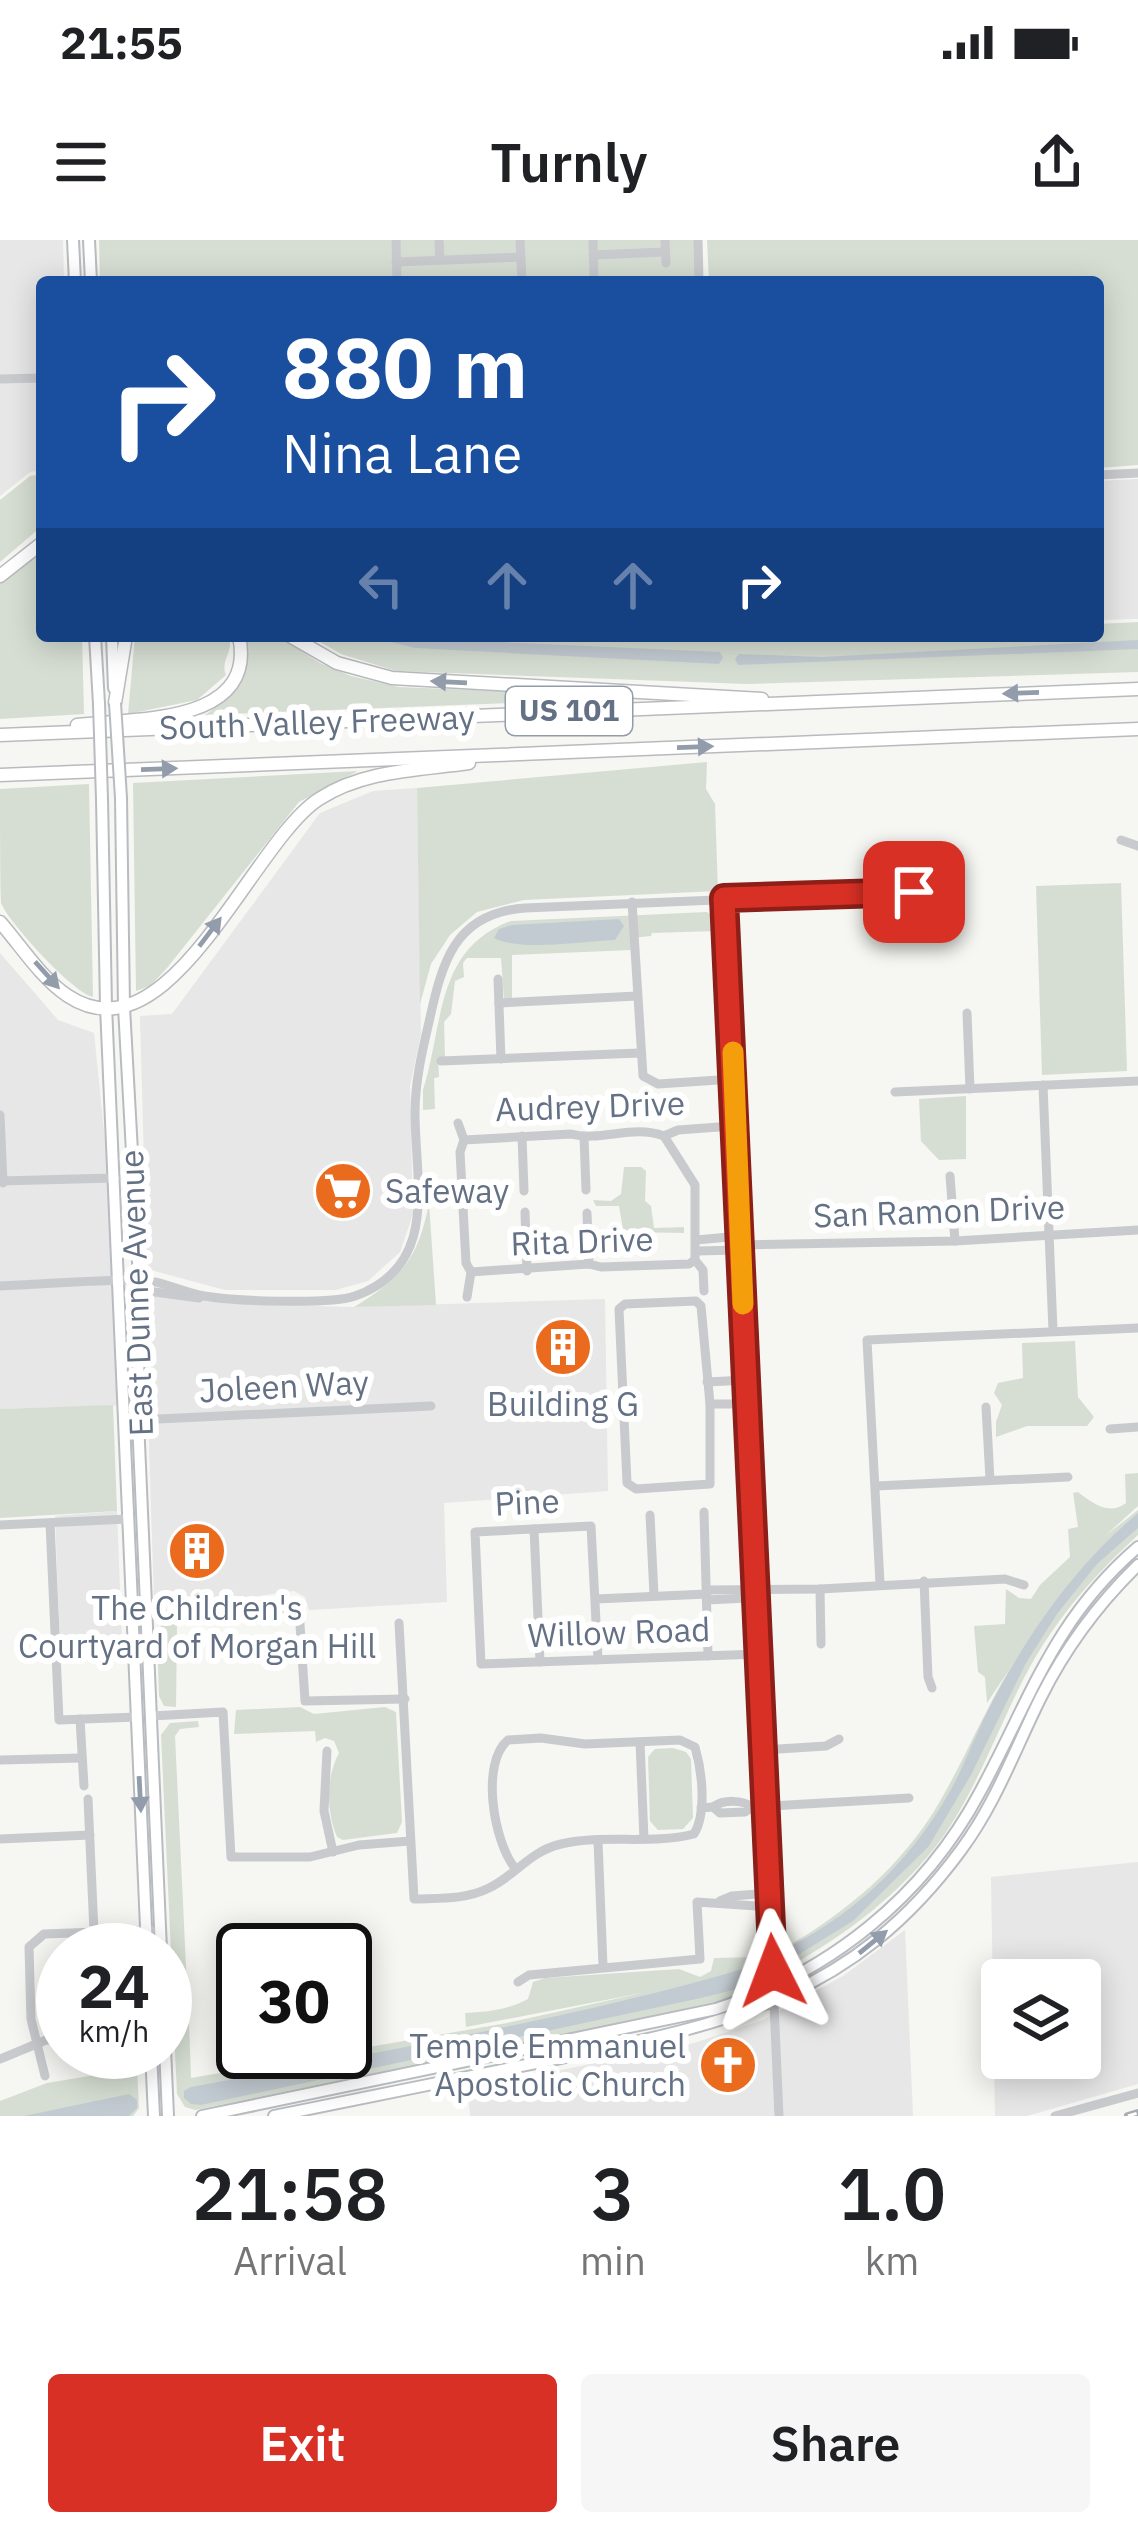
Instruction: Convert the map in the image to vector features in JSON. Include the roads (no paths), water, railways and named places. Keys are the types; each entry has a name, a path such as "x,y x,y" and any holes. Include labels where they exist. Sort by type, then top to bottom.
{"highway":[{"path":"0,576 36,547"},
{"path":"115,703 125,642"},
{"path":"0,735 177,715 202,707 221,696 232,682 240,642"},
{"path":"301,642 350,668 392,678 749,695 775,703"},
{"name":"South Valley Freeway","path":"0,735 1138,688"},
{"name":"South Valley Freeway","path":"0,775 1138,729"},
{"path":"0,922 65,994 86,1004 124,1007 145,999 178,973 286,830 320,798 373,776 536,753"}],"main road":[{"path":"73,240 75,276"},
{"path":"89,240 92,276"},
{"name":"East Dunne Avenue","path":"95,642 136,1717 152,1923"},
{"name":"East Dunne Avenue","path":"112,642 139,1286 138,1420 152,1716 153,1923"},
{"path":"122,1367 129,1377 130,1410 138,1420 124,1445"},
{"path":"128,1519 144,1556"},
{"path":"202,2116 691,2015 773,1988 861,1934 933,1864 982,1790 1060,1635 1099,1584 1138,1546"},
{"path":"274,2116 668,2036 774,2003 859,1954 902,1918 945,1872 994,1796 1071,1643 1138,1565"},
{"path":"134,1648 142,1662 145,1712 152,1716"},
{"path":"152,2079 154,2116"},
{"path":"166,2079 168,2116"}],"street":[{"path":"395,240 397,276"},
{"path":"439,240 440,260"},
{"path":"520,240 522,276"},
{"path":"592,240 594,276"},
{"path":"698,240 699,276"},
{"path":"593,255 665,251"},
{"path":"396,262 521,257"},
{"path":"0,380 36,378"},
{"path":"1104,475 1138,473"},
{"path":"1121,840 1138,846"},
{"path":"0,1269 1,1286 120,1283 204,1296 350,1298 385,1279 404,1257 418,1221 418,1074 440,973 453,945 475,924 512,909 959,890"},
{"path":"724,898 763,1750 759,1806 770,1907 779,2116"},
{"path":"632,902 643,1076 658,1084 734,1079"},
{"path":"498,979 501,1059"},
{"path":"499,1004 637,997"},
{"path":"967,1012 970,1089"},
{"path":"441,1061 639,1053"},
{"path":"895,1092 1138,1081"},
{"path":"1042,1085 1053,1331"},
{"path":"0,1115 1,1183 115,1178"},
{"path":"458,1123 464,1140 462,1191 466,1264 471,1272 467,1297"},
{"name":"Audrey Drive","path":"464,1140 648,1130 664,1136 678,1130 719,1127"},
{"path":"522,1136 524,1191"},
{"path":"664,1136 695,1184 696,1251 704,1291"},
{"path":"584,1137 586,1190"},
{"path":"950,1176 955,1241"},
{"path":"525,1212 527,1271"},
{"path":"587,1213 589,1264"},
{"name":"San Ramon Drive","path":"696,1251 716,1238 740,1244 955,1241 1138,1230"},
{"path":"716,1238 716,1252"},
{"name":"San Ramon Drive","path":"696,1251 716,1252 740,1244"},
{"name":"Rita Drive","path":"471,1272 589,1264 602,1268 689,1264 696,1251"},
{"path":"696,1301 701,1306 706,1382 710,1484 635,1489 627,1483 619,1310 625,1304 696,1301"},
{"path":"880,1583 867,1340 1138,1328"},
{"path":"706,1382 747,1380"},
{"path":"710,1404 748,1404"},
{"name":"Joleen Way","path":"138,1420 431,1406"},
{"path":"986,1407 990,1480"},
{"path":"1111,1429 1138,1426"},
{"path":"876,1486 1068,1478"},
{"path":"704,1512 708,1656"},
{"path":"650,1515 654,1595"},
{"path":"0,1525 128,1519"},
{"path":"50,1523 58,1720 136,1717"},
{"name":"Pine","path":"481,1664 476,1532 591,1526 598,1660"},
{"path":"534,1529 540,1662"},
{"path":"596,1599 924,1581 1005,1579 1024,1585"},
{"path":"924,1581 932,1688"},
{"path":"820,1589 820,1644"},
{"path":"147,1615 299,1609 305,1701 405,1699"},
{"path":"399,1623 414,1899 473,1894 501,1881 544,1849 694,1834 701,1808 695,1747 680,1740 585,1744 516,1738 501,1745 494,1762 496,1831 515,1868"},
{"name":"Willow Road","path":"481,1664 759,1654"},
{"path":"152,1716 223,1712 231,1857 310,1857 358,1845 410,1840"},
{"path":"80,1719 84,1786"},
{"path":"763,1750 826,1746 839,1739"},
{"path":"640,1742 644,1839"},
{"path":"326,1751 324,1811 332,1852"},
{"path":"0,1760 82,1757"},
{"path":"701,1808 745,1812 759,1806 909,1798"},
{"path":"88,1799 94,1923"},
{"path":"0,1838 90,1835"},
{"path":"598,1840 603,1966"},
{"path":"720,1901 769,1893"},
{"path":"518,1982 530,1975 700,1959 697,1902 770,1907"},
{"path":"36,1941 29,1947 36,2048"},
{"path":"0,2059 35,2045"},
{"path":"1055,2116 1138,2092"}],"railway":[{"path":"1128,2116 1138,2113"}],"place":[{"name":"Safeway","path":"343,1191"},
{"name":"Building G","path":"563,1347"},
{"name":"The Children's Courtyard of Morgan Hill","path":"197,1551"},
{"name":"Temple Emmanuel Apostolic Church","path":"728,2065"}]}
